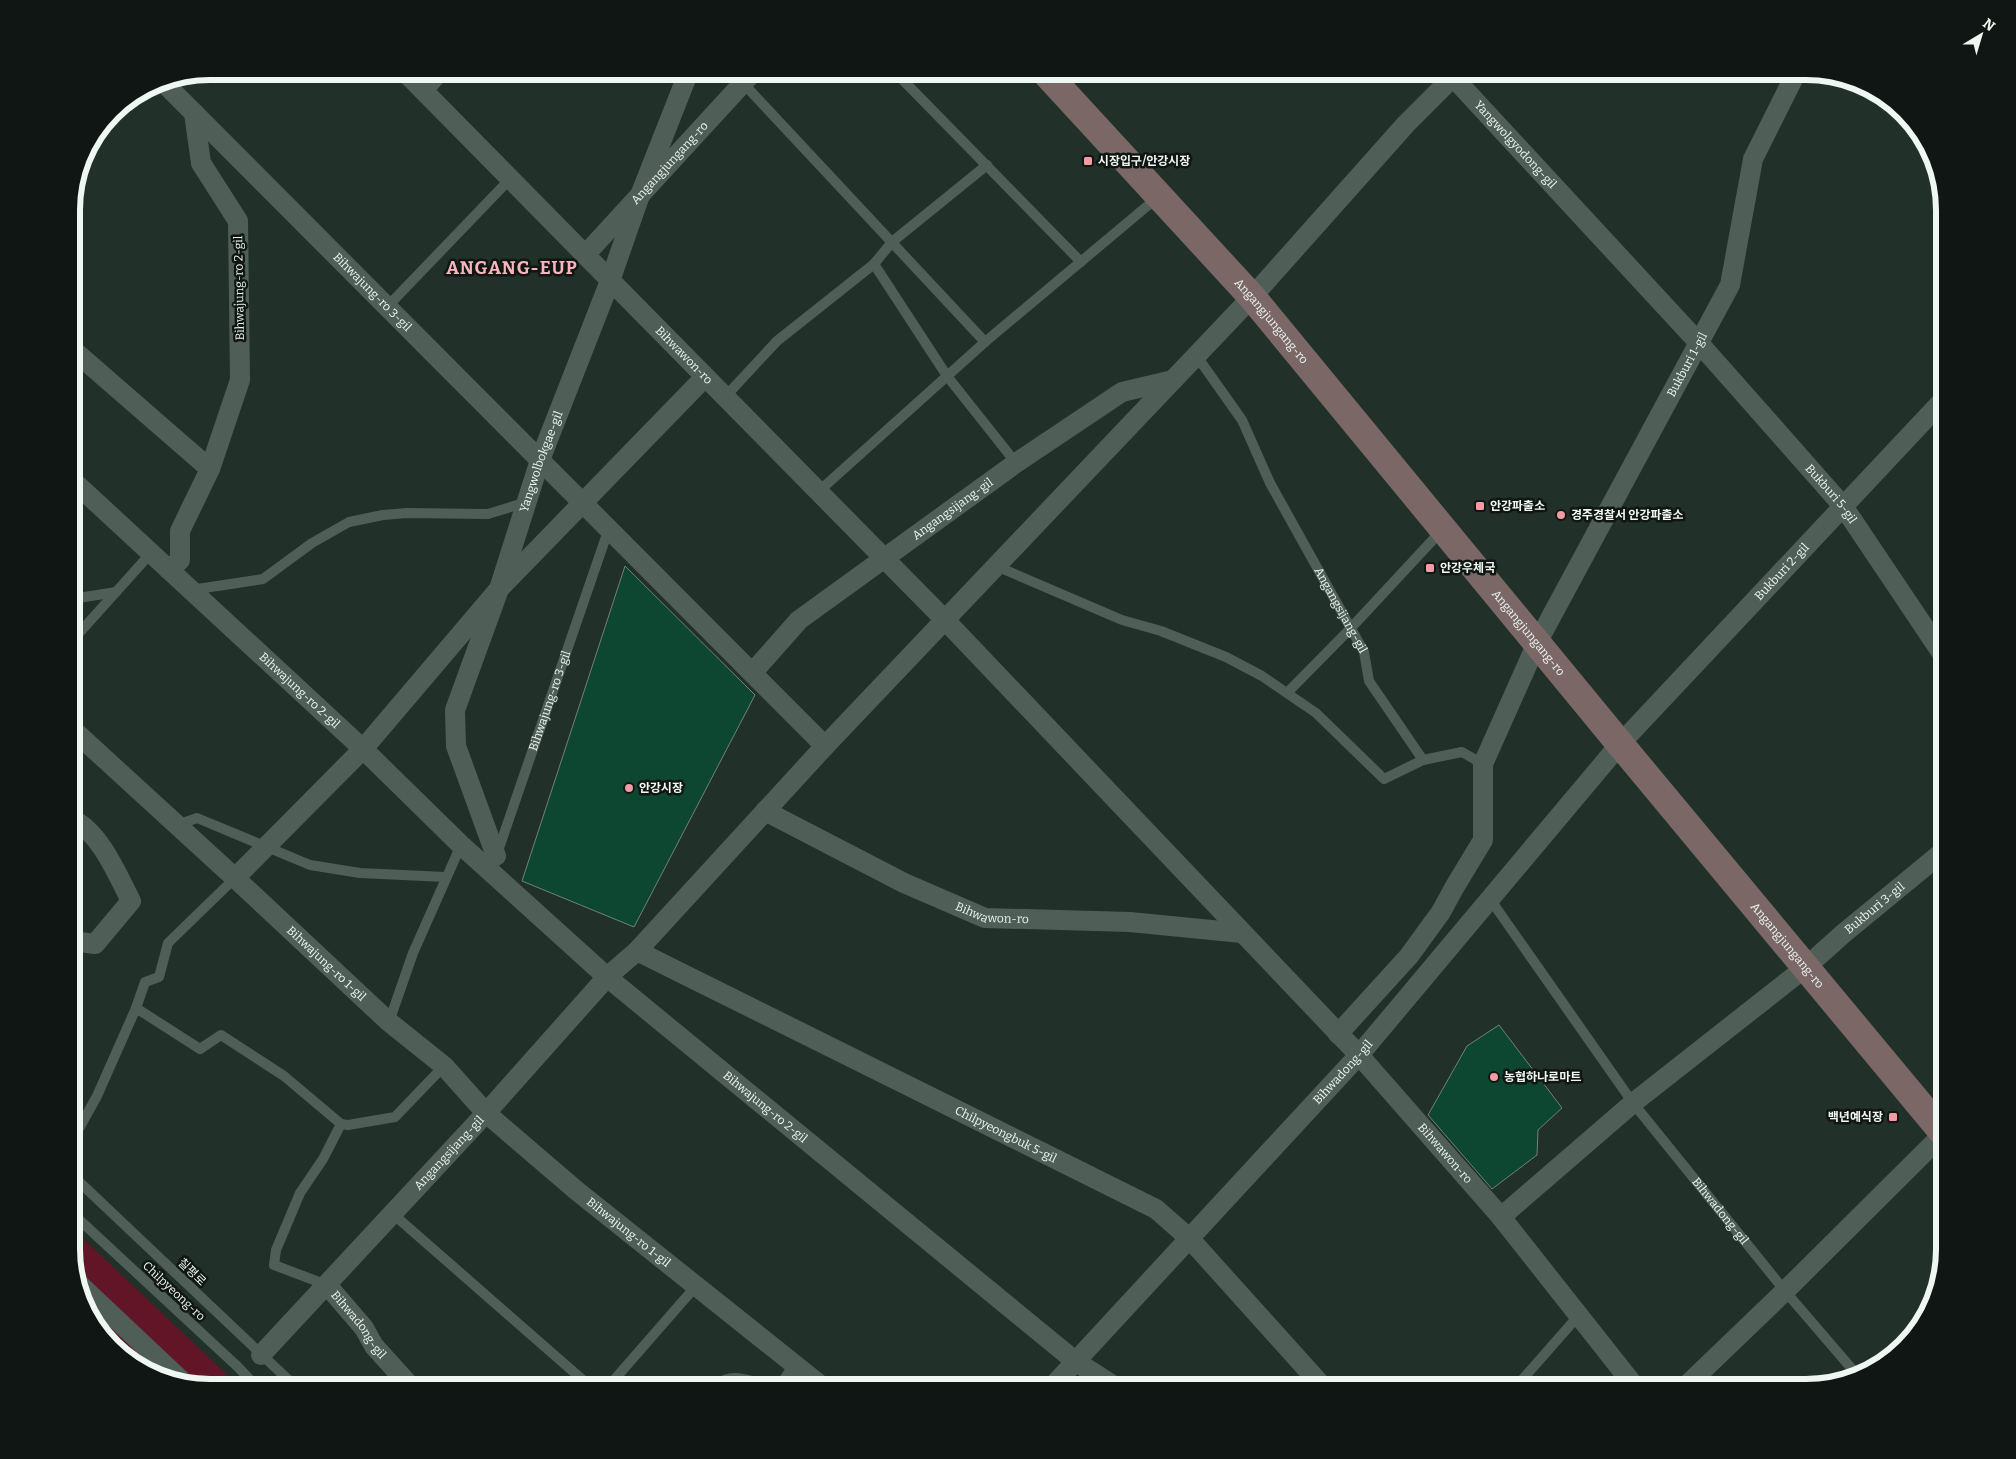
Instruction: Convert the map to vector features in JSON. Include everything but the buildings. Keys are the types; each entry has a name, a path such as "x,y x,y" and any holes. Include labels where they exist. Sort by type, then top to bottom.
{"main road":[{"name":"Angangjungang-ro","path":"1052,80 1252,297 1442,529 1936,1123"}],"street":[{"name":"Bihwawon-ro","path":"413,80 944,620 1358,1055 1501,1217 1629,1379"},
{"path":"423,90 432,80"},
{"name":"Yangwolbokgae-gil","path":"494,864 456,746 455,710 499,589 540,460 685,80"},
{"name":"Angangjungang-ro","path":"585,255 745,80"},
{"name":"Yangwolgyodong-gil","path":"1252,297 1406,124 1449,80"},
{"name":"Yangwolgyodong-gil","path":"1460,80 1699,343"},
{"name":"Bukburi 1-gil","path":"1537,643 1730,285 1753,159 1792,80"},
{"name":"Bihwajung-ro 3-gil","path":"168,87 826,746"},
{"name":"Bihwajung-ro 2-gil","path":"169,570 180,560 180,531 210,469 240,380 238,221 201,163 194,113"},
{"path":"637,951 944,620 1252,297"},
{"name":"Bukburi 5-gil","path":"1699,343 1843,506 1936,645"},
{"path":"80,356 210,469"},
{"path":"235,878 363,749 499,589 705,377"},
{"name":"Angangsijang-gil","path":"753,672 799,620 1016,463 1122,392 1172,380"},
{"name":"Bukburi 2-gil","path":"1620,744 1936,408"},
{"name":"Bihwajung-ro 2-gil","path":"80,487 363,749 461,845 494,864 607,977 1075,1361"},
{"path":"1338,1034 1409,956 1441,912 1484,840 1483,764 1537,643"},
{"name":"Bihwajung-ro 1-gil","path":"80,735 389,1022 444,1066 486,1113 577,1190 812,1379"},
{"name":"Bihwadong-gil","path":"1059,1379 1358,1055 1620,744"},
{"name":"Bihwawon-ro","path":"766,811 904,883 985,918 1130,922 1242,933"},
{"path":"80,823 108,855 131,901 95,944 80,942"},
{"name":"Bukburi 3-gil","path":"1806,968 1844,933 1936,857"},
{"name":"Angangsijang-gil","path":"261,1355 486,1113 607,977 637,951"},
{"name":"Chilpyeongbuk 5-gil","path":"637,951 1156,1208 1189,1238 1316,1379"},
{"path":"1501,1217 1633,1102 1806,968"},
{"path":"1693,1379 1936,1141"},
{"name":"Bihwadong-gil","path":"327,1285 364,1328 374,1346 404,1379"},
{"path":"87,1292 175,1375"},
{"path":"1075,1361 1103,1379"},
{"path":"790,1379 798,1368"}],"lane":[{"path":"751,80 892,242 985,342"},
{"path":"903,80 1081,262"},
{"path":"725,397 776,341 874,264 892,242 987,165"},
{"path":"387,307 510,179"},
{"path":"818,492 985,342 1159,197"},
{"path":"874,264 947,376 1016,463"},
{"name":"Angangsijang-gil","path":"1196,355 1242,420 1270,484 1364,652 1368,681 1423,760"},
{"path":"191,590 263,579 312,543 349,522 383,515 407,513 488,514 527,502"},
{"name":"Bihwajung-ro 3-gil","path":"494,864 609,528"},
{"path":"1287,693 1350,629 1442,529"},
{"path":"80,632 151,553"},
{"path":"996,566 1122,620 1161,631 1226,657 1262,676 1316,713 1384,779 1423,760 1462,752 1483,764"},
{"path":"80,598 116,592"},
{"path":"177,825 197,818 310,865 360,873 445,877"},
{"path":"389,1022 413,953 445,877 461,845"},
{"path":"80,1127 97,1096 136,1008 145,982 159,977 168,943 235,878"},
{"name":"Bihwadong-gil","path":"1490,899 1633,1102 1785,1291 1853,1370"},
{"path":"136,1008 200,1049 221,1035 284,1076 341,1124 348,1125 395,1117 444,1066"},
{"path":"327,1285 274,1265 276,1250 300,1193 323,1159 341,1124"},
{"name":"칠평로","path":"80,1182 287,1379"},
{"path":"392,1214 582,1379"},
{"name":"Chilpyeong-ro","path":"80,1220 249,1379"},
{"path":"615,1379 696,1286"},
{"path":"1523,1379 1578,1315"}],"shaded area":[{"path":"80,1236 231,1379 193,1378 176,1375 152,1366 124,1347 112,1335 93,1307 82,1274"}],"place":[{"name":"시장입구/안강시장","path":"1088,161"},
{"name":"안강파출소","path":"1480,506"},
{"name":"경주경찰서 안강파출소","path":"1561,515"},
{"name":"안강우체국","path":"1430,568"},
{"name":"안강시장","path":"629,788"},
{"name":"농협하나로마트","path":"1494,1077"},
{"name":"백년예식장","path":"1893,1117"}],"district":[{"name":"ANGANG-EUP","path":"512,268"}]}
